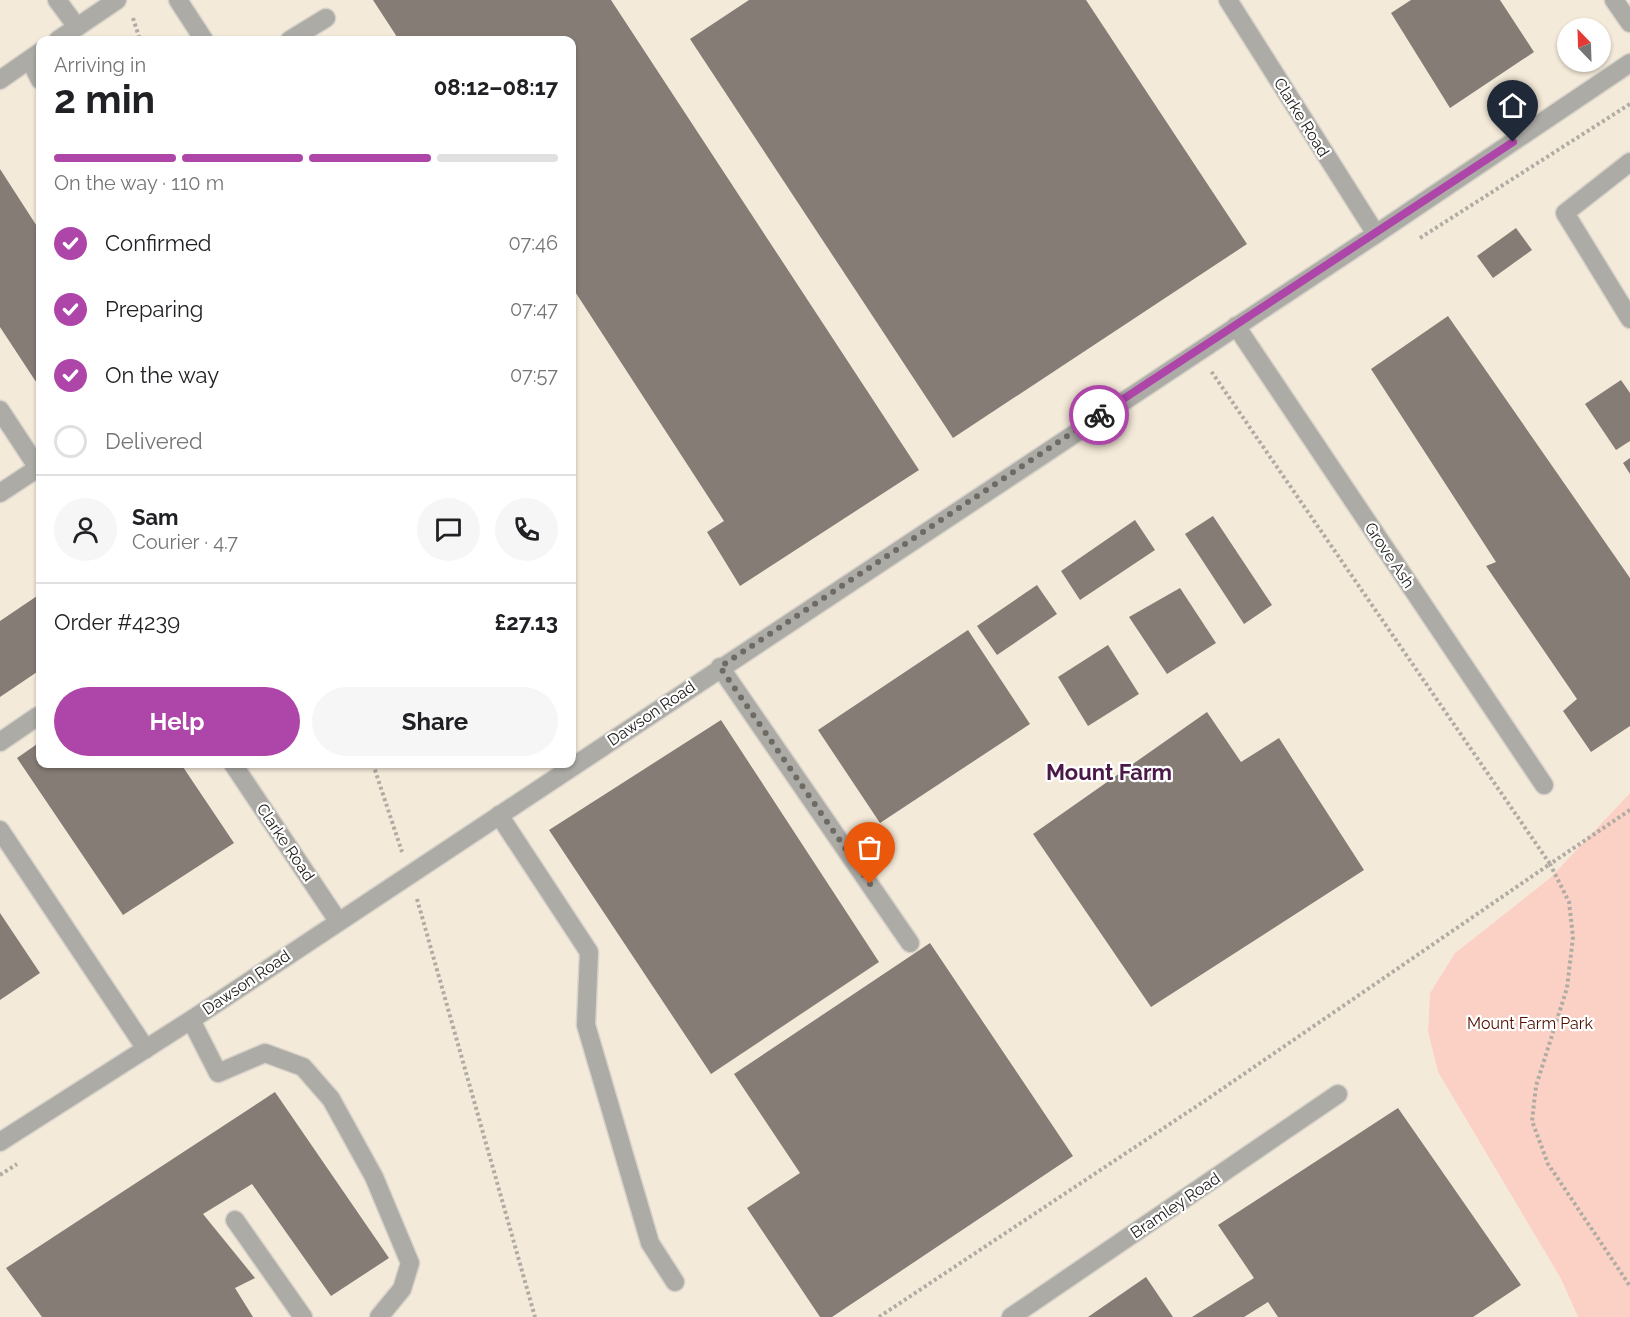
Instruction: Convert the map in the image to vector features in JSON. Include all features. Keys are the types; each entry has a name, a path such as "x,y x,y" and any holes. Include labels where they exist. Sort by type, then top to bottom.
{"street":[{"path":"57,0 77,27"},
{"path":"64,36 117,0"},
{"path":"178,0 201,36"},
{"path":"1614,0 1630,23"},
{"name":"Clarke Road","path":"1234,2 1376,234"},
{"path":"297,36 326,18"},
{"path":"0,80 35,56"},
{"name":"Dawson Road","path":"576,763 1197,350 1376,234 1630,63"},
{"path":"1630,162 1565,213 1630,319"},
{"name":"Grove Ash","path":"1236,326 1544,785"},
{"path":"0,410 36,464"},
{"path":"0,493 36,471"},
{"path":"720,667 910,944"},
{"path":"0,742 36,717"},
{"name":"Clarke Road","path":"237,768 338,921"},
{"name":"Dawson Road","path":"0,1142 191,1020 569,768"},
{"path":"499,815 589,952 586,1025 650,1243 675,1282"},
{"path":"0,830 146,1049"},
{"path":"191,1020 218,1073 265,1053 303,1067 331,1099 374,1177 410,1263 402,1289 379,1317"},
{"name":"Bramley Road","path":"1011,1317 1338,1094"},
{"path":"235,1220 303,1317"}],"path":[{"path":"1197,350 1550,864 1569,902 1573,937 1567,988 1536,1086 1532,1122 1548,1164 1630,1286"},
{"path":"374,768 409,875 535,1317"},
{"path":"879,1317 1148,1139 1630,810"}],"shaded area":[{"path":"0,0 1630,0 1630,793 1550,878 1455,953 1430,993 1428,1032 1438,1072 1561,1279 1578,1317 0,1317"}],"green space":[{"name":"Mount Farm Park","path":"1630,793 1630,1317 1578,1317 1561,1279 1438,1072 1428,1032 1430,993 1455,953 1550,878"}],"building":[{"path":"373,0 611,0 919,470 740,586 707,532 724,521 576,293 576,36 396,36"},
{"path":"749,0 1086,0 1247,244 953,438 690,39"},
{"path":"1411,0 1500,0 1534,52 1450,108 1391,13"},
{"path":"0,169 36,225 36,382 0,327"},
{"path":"1516,228 1532,250 1493,278 1477,256"},
{"path":"1448,316 1630,578 1630,726 1591,752 1563,711 1577,699 1486,566 1496,562 1371,369"},
{"path":"1621,380 1630,393 1630,441 1616,450 1585,404"},
{"path":"1630,458 1630,474 1623,463"},
{"path":"1213,516 1272,605 1244,624 1185,534"},
{"path":"1135,520 1155,550 1080,600 1061,571"},
{"path":"1037,585 1057,614 997,655 977,626"},
{"path":"1180,588 1216,643 1167,674 1129,617"},
{"path":"36,597 36,673 0,697 0,621"},
{"path":"968,630 1030,724 880,823 818,730"},
{"path":"1108,645 1139,694 1088,726 1058,677"},
{"path":"1207,712 1241,762 1279,738 1364,870 1151,1007 1033,834"},
{"path":"721,720 879,962 711,1074 549,830"},
{"path":"36,745 36,768 184,768 234,843 123,915 17,758"},
{"path":"0,913 40,973 0,1000"},
{"path":"930,943 1073,1156 832,1317 820,1317 747,1208 800,1173 734,1074"},
{"path":"275,1092 389,1258 331,1296 252,1184 203,1214 255,1278 235,1288 253,1317 42,1317 6,1268"},
{"path":"1398,1108 1521,1285 1473,1317 1278,1317 1268,1302 1244,1317 1192,1317 1254,1278 1218,1225"},
{"path":"1146,1277 1173,1317 1088,1317"}],"way so far":[{"path":"870,884 720,667 1099,415"}],"district":[{"name":"Mount Farm","path":"1109,772"}],"route":[{"path":"1099,415 1513,142"}]}
